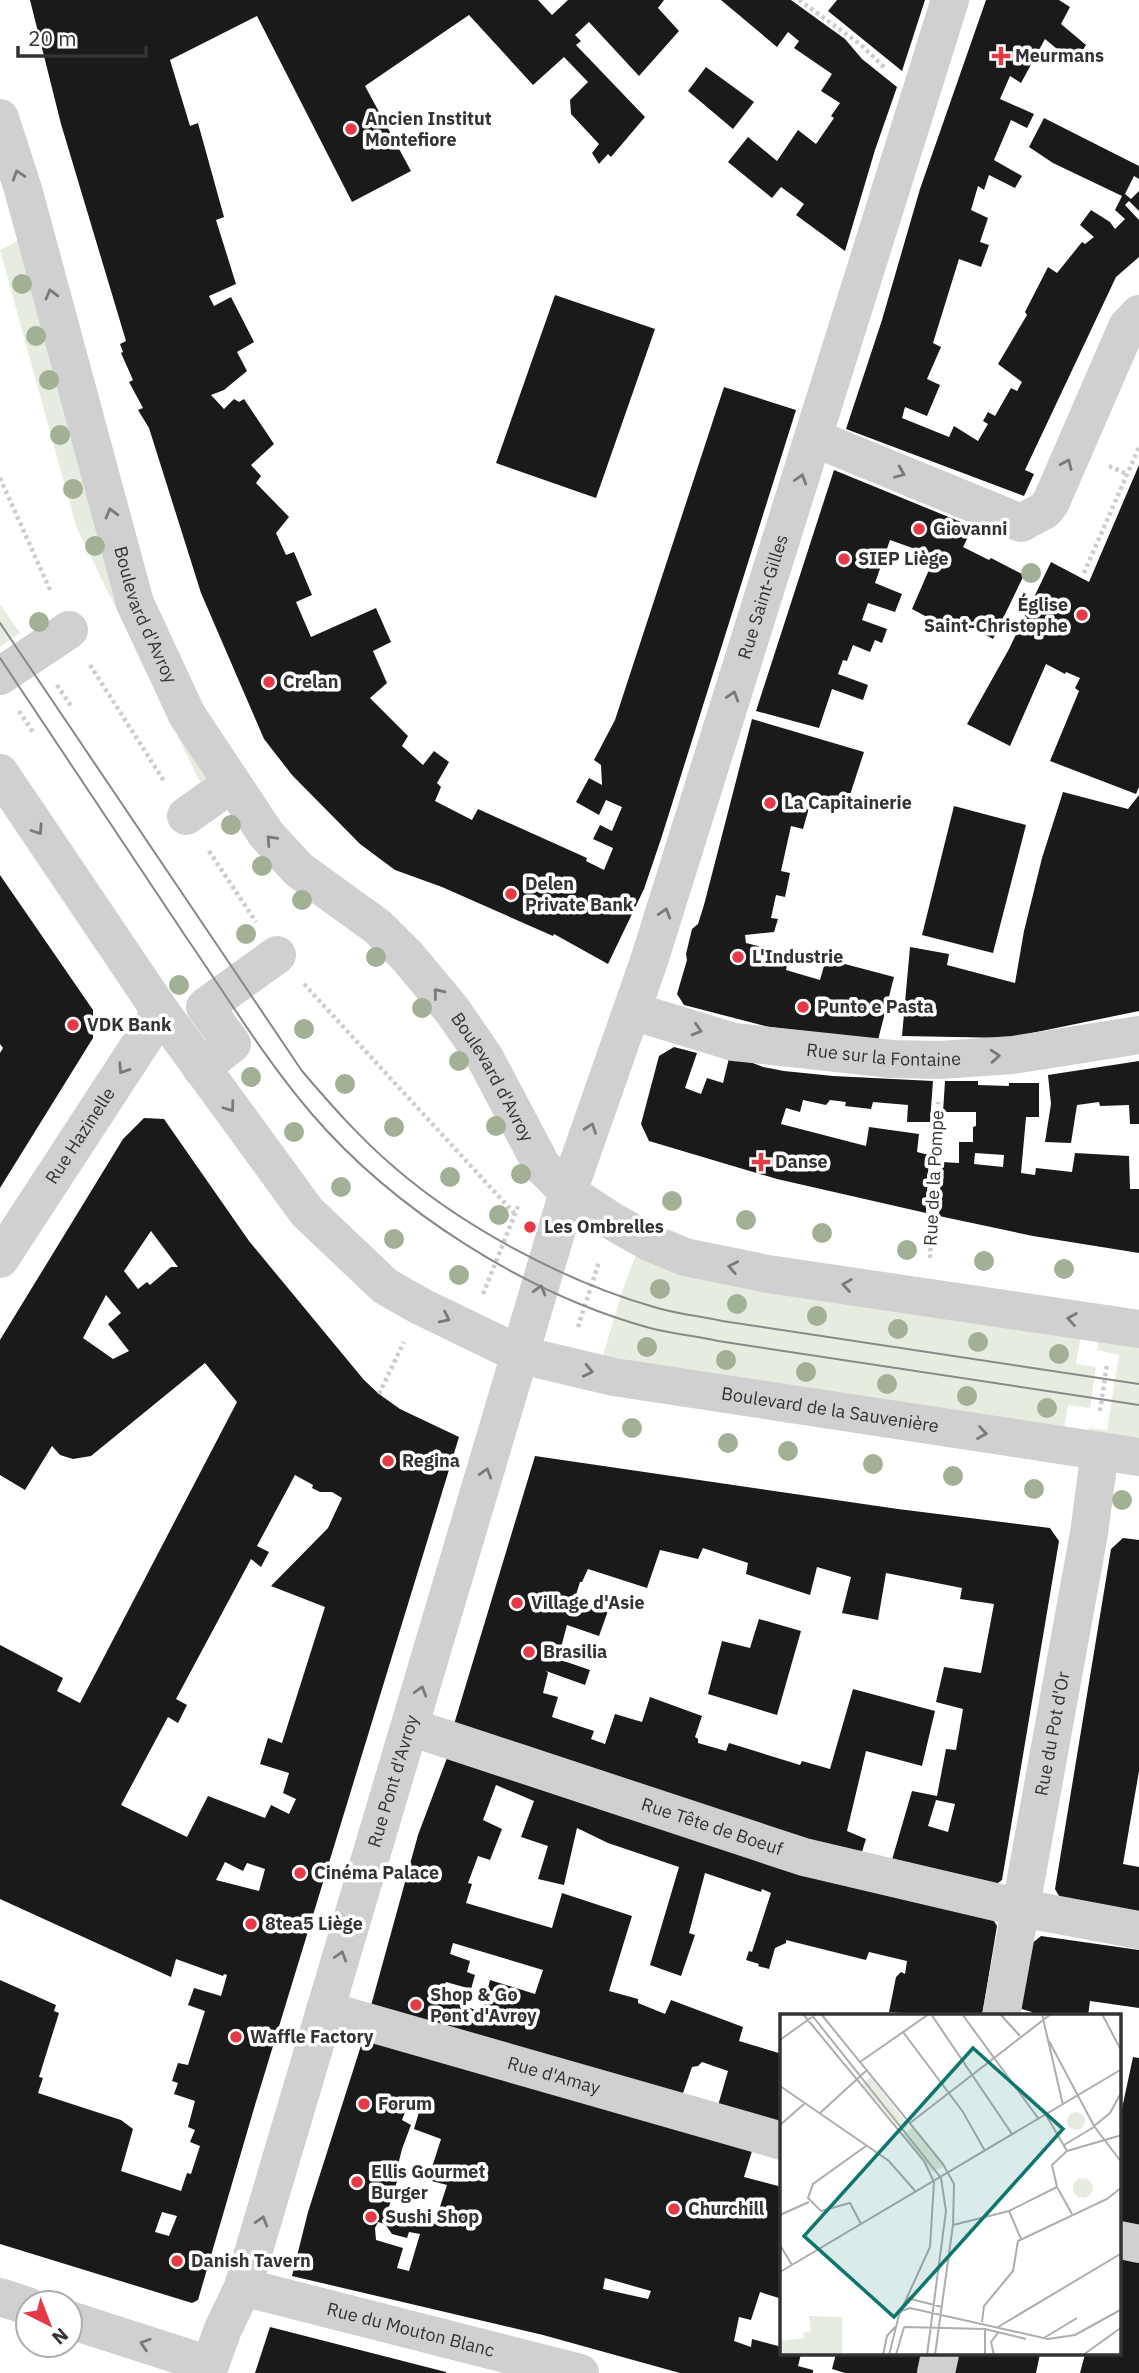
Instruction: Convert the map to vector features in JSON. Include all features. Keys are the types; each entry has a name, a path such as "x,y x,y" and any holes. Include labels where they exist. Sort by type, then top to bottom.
{"street":[{"name":"Rue Saint-Gilles","path":"555,1179 632,1011 654,948 950,0"},
{"name":"Boulevard d'Avroy","path":"0,118 15,221 135,603 187,715 261,828 299,870 377,927 407,956 445,1001 485,1058 555,1179"},
{"path":"814,438 1021,523 1045,510 1051,502 1127,327 1139,314"},
{"path":"0,676 69,630"},
{"path":"0,773 161,1012 307,1212 385,1286 471,1331 521,1355 555,1179 612,1221 649,1242 685,1256 768,1274 1139,1329"},
{"path":"186,816 232,784"},
{"path":"201,1068 232,1044 205,1007 277,955"},
{"name":"Rue sur la Fontaine","path":"632,1011 734,1042 892,1059 940,1060 1013,1055 1139,1035"},
{"name":"Rue Hazinelle","path":"0,1259 161,1012"},
{"name":"Boulevard de la Sauvenière","path":"521,1355 614,1377 1139,1457"},
{"name":"Rue Pont d'Avroy","path":"209,2369 223,2329 243,2287 521,1355"},
{"name":"Rue du Pot d'Or","path":"1001,2014 1089,1533 1087,1449"},
{"name":"Rue Tête de Boeuf","path":"410,1727 804,1857 1021,1908 1139,1930"},
{"name":"Rue d'Amay","path":"325,2010 780,2140"},
{"path":"1122,2240 1139,2245"},
{"name":"Rue du Mouton Blanc","path":"243,2287 580,2373"},
{"path":"84,2325 209,2369"}],"path":[{"path":"799,0 860,44 894,76 923,92"},
{"path":"1084,573 1139,447"},
{"name":"Rue de la Pompe","path":"928,1297 940,1060"},
{"path":"471,1331 514,1213 555,1179"},
{"path":"565,1366 612,1221"},
{"path":"379,1394 420,1306"},
{"path":"1087,1449 1079,1414 1099,1417 1107,1361 1087,1358 1093,1322"}],"shaded area":[{"path":"34,232 135,603 221,768 200,782 76,526 0,250"},
{"path":"0,604 20,633 0,647"},
{"path":"638,1250 1082,1328 1076,1364 1096,1367 1090,1408 1068,1405 1062,1441 599,1368"},
{"path":"1100,1332 1139,1338 1139,1453 1086,1445 1089,1428 1107,1430 1119,1355 1097,1350"}],"building":[{"path":"30,0 538,0 552,15 568,0 664,0 658,8 679,31 639,76 589,22 575,35 581,41 576,45 645,117 611,157 608,154 599,164 592,153 599,144 571,114 570,100 588,82 564,57 533,85 469,15 365,86 411,171 352,202 257,16 170,60 190,126 198,123 224,217 216,220 236,284 209,296 214,306 231,297 254,342 237,352 247,371 224,390 211,395 224,409 234,399 239,402 244,399 274,444 251,465 261,476 256,483 289,517 276,533 286,555 294,552 312,595 296,602 311,637 376,608 391,642 373,651 387,683 370,698 408,736 402,746 423,765 434,751 449,762 437,783 441,787 435,801 472,820 478,809 587,858 586,861 604,870 613,848 593,839 600,825 612,831 622,807 606,800 599,815 576,802 589,778 602,785 601,765 594,760 615,720 724,387 796,410 661,839 644,889 608,964 554,934 553,936 442,887 395,870 360,844 292,775 264,739 201,593 149,428 138,410 143,408 129,382 133,380 121,353 120,344 126,341 61,124"},
{"path":"721,0 791,0 845,39 862,59 897,87 845,251 796,215 804,204 781,187 772,198 728,162 748,137 777,161 798,130 816,144 834,118 831,116 840,103 821,91 832,74 794,48 799,41 788,32 777,47"},
{"path":"837,0 925,0 902,71 828,11"},
{"path":"986,0 1059,0 1070,7 1061,24 1086,45 1074,63 1045,39 1021,83 1010,76 1000,99 1034,114 1027,128 1011,120 994,160 1022,176 1015,188 989,175 984,190 978,186 971,210 988,218 980,242 989,245 981,267 959,259 933,343 941,347 927,379 940,385 927,416 905,407 902,418 949,437 954,426 978,441 988,424 983,421 988,412 995,416 1011,388 1017,391 1022,382 998,364 1027,315 1025,312 1048,267 1057,273 1082,242 1085,244 1094,237 1080,225 1091,210 1110,222 1115,229 1125,219 1115,210 1122,196 1053,163 1029,147 1044,118 1139,166 1139,179 1134,176 1125,194 1131,199 1139,191 1139,211 1129,201 1125,205 1139,220 1139,257 1116,277 1025,470 1034,474 1024,496 846,429 882,320 920,189"},
{"path":"706,67 754,102 733,129 688,91"},
{"path":"555,295 655,329 596,498 496,463"},
{"name":"Église Saint-Christophe","path":"1139,465 1139,787 1136,794 1050,761 1079,691 1075,688 1080,678 1066,672 1065,674 1046,664 1010,746 967,724 1009,649 1051,562 1089,582"},
{"path":"834,470 973,527 963,547 1024,575 993,639 963,622 957,633 912,609 935,556 890,540 875,583 902,594 895,612 868,603 862,620 887,629 882,643 875,640 870,652 853,645 838,674 868,685 863,700 832,689 819,728 756,711"},
{"path":"752,719 864,752 847,804 813,794 803,829 791,826 781,871 790,873 785,897 776,895 771,918 778,919 774,932 745,935 746,943 790,954 786,970 820,980 826,959 894,977 878,1040 769,1027 684,1005 677,994 692,929 698,924 704,905"},
{"path":"1063,792 1128,809 1139,795 1139,1011 1007,1038 902,1036 910,947 949,954 947,965 1015,983 1024,931 1042,858"},
{"path":"954,806 1026,825 993,953 922,935"},
{"path":"0,875 93,1010 93,1038 0,1188 0,1053 3,1048 0,1044"},
{"path":"674,1047 697,1053 685,1088 701,1094 707,1078 723,1083 730,1054 763,1067 784,1071 933,1081 930,1122 907,1122 908,1105 873,1102 871,1109 845,1106 846,1102 830,1100 826,1105 803,1100 800,1112 786,1108 781,1124 866,1146 869,1127 919,1134 917,1152 929,1155 926,1213 777,1179 649,1141 641,1124 659,1056"},
{"path":"1139,1061 1139,1124 1130,1124 1129,1105 1100,1106 1099,1102 1077,1105 1071,1143 1045,1142 1051,1104 1048,1075"},
{"path":"945,1081 978,1081 978,1085 1009,1086 1009,1083 1039,1083 1039,1117 1026,1117 1021,1173 1035,1175 1036,1168 1072,1172 1075,1153 1129,1156 1130,1189 1139,1189 1139,1253 1033,1236 939,1216 941,1162 959,1163 959,1142 973,1142 973,1127 976,1126 976,1112 943,1112","holes":["975,1153 1004,1155 1003,1167 974,1164"]},
{"path":"144,1118 164,1119 249,1241 364,1380 400,1409 459,1437 198,2300 192,2303 0,2244 0,1980 56,2005 54,2011 59,2013 39,2077 43,2078 38,2093 121,2120 133,2129 121,2171 181,2191 187,2173 191,2174 200,2146 190,2142 195,2130 188,2127 195,2101 174,2094 178,2083 172,2081 178,2063 188,2065 205,2011 188,2005 194,1988 221,1996 227,1975 223,1976 176,1959 171,1977 0,1899 0,1645 63,1678 57,1691 80,1703 237,1402 205,1363 91,1456 73,1459 60,1455 52,1446 25,1490 0,1475 0,1340 123,1139","holes":["151,1231 178,1267 171,1267 150,1285 147,1282 138,1289 124,1271","106,1295 121,1313 108,1324 129,1351 113,1359 83,1338","295,1475 320,1492 332,1492 342,1498 328,1528 271,1586 325,1607 282,1743 268,1738 260,1764 289,1773 283,1793 296,1799 289,1814 271,1805 265,1818 208,1796 187,1837 121,1805 168,1717 178,1723 187,1705 176,1699 251,1559 261,1567 269,1552 257,1546","225,1862 243,1871 247,1863 265,1869 259,1891 216,1880","162,2212 177,2216 169,2236 155,2232"]},
{"path":"535,1456 898,1509 1050,1528 1059,1541 1002,1880 991,1888 889,1870 912,1791 937,1796 946,1749 956,1750 963,1709 936,1702 944,1667 981,1673 994,1604 960,1599 962,1588 886,1573 878,1620 842,1613 851,1577 817,1567 810,1595 746,1574 748,1563 703,1548 698,1559 660,1550 647,1588 588,1569 575,1598 609,1608 599,1636 567,1625 558,1659 590,1670 585,1685 546,1671 548,1673 543,1693 558,1697 552,1717 594,1731 591,1739 605,1744 615,1714 642,1722 650,1697 702,1716 695,1737 698,1743 726,1751 729,1743 800,1765 802,1761 830,1769 853,1689 935,1711 922,1766 866,1751 847,1831 866,1839 859,1861 452,1731","holes":["936,1800 955,1804 948,1832 928,1826"]},
{"path":"1123,1538 1139,1540 1139,1771 1123,1864 1139,1867 1139,1912 1062,1901 1055,1889 1111,1549"},
{"path":"759,1619 801,1631 777,1715 708,1694 722,1641 750,1648"},
{"path":"450,1750 988,1911 997,1926 982,2014 889,2012 896,1977 901,1972 905,1974 907,1961 869,1952 866,1960 786,1940 786,1943 775,1948 769,1969 758,1966 759,1964 746,1960 749,1951 752,1952 771,1893 705,1873 689,1933 695,1935 681,1976 650,1965 679,1867 608,1843 577,1828 564,1885 538,1879 548,1846 521,1837 534,1801 496,1785 483,1820 502,1829 490,1860 478,1856 468,1883 472,1884 466,1903 552,1928 562,1893 632,1916 609,1991 638,1999 638,2003 665,2014 671,2000 743,2027 739,2041 780,2053 780,2134 715,2116 728,2071 702,2062 692,2067 680,2102 369,2013 418,1835","holes":["453,1943 543,1970 535,1994 490,1980 482,2012 440,1998 446,1982 471,1989 475,1975 467,1972 470,1961 450,1954"]},
{"path":"1041,1936 1139,1950 1139,2008 1090,2001 1088,2014 1032,2014 1018,2008 1030,1945"},
{"path":"365,2033 752,2151 744,2177 780,2186 780,2298 760,2292 751,2320 739,2317 734,2341 751,2347 752,2339 780,2346 780,2356 800,2356 798,2366 813,2370 813,2373 680,2373 543,2335 292,2276 308,2212","holes":["407,2107 419,2112 414,2129 441,2139 428,2180 447,2185 435,2222 388,2210 399,2175 396,2173 402,2149 411,2125 402,2120","378,2222 385,2224 392,2234 407,2238 409,2232 420,2234 409,2271 397,2268 403,2248 376,2240 375,2228","605,2278 651,2291 648,2299 603,2289"]},
{"path":"1133,2057 1139,2058 1139,2230 1122,2226 1122,2109"},
{"path":"1122,2253 1139,2257 1139,2373 1080,2373 1084,2356 1122,2356"},
{"path":"270,2327 446,2372 446,2373 255,2373"},
{"path":"835,2356 924,2356 921,2373 845,2373 832,2369"},
{"path":"954,2356 1040,2356 1036,2373 951,2373"}],"tram line":[{"path":"0,623 302,1071 381,1156 451,1211 551,1268 620,1296 662,1309 722,1321 1139,1384"},
{"path":"0,658 247,1028 294,1092 344,1149 382,1183 465,1244 556,1294 603,1313 658,1330 1139,1405"}],"place":[{"name":"Meurmans","path":"1001,56"},
{"name":"Ancien Institut Montefiore","path":"351,129"},
{"name":"Giovanni","path":"919,529"},
{"name":"SIEP Liège","path":"844,559"},
{"name":"Église Saint-Christophe","path":"1082,615"},
{"name":"Crelan","path":"269,682"},
{"name":"La Capitainerie","path":"770,803"},
{"name":"Delen Private Bank","path":"511,894"},
{"name":"L'Industrie","path":"738,957"},
{"name":"Punto e Pasta","path":"803,1007"},
{"name":"VDK Bank","path":"73,1025"},
{"name":"Danse","path":"761,1162"},
{"name":"Les Ombrelles","path":"530,1227"},
{"name":"Regina","path":"388,1461"},
{"name":"Village d'Asie","path":"517,1603"},
{"name":"Brasilia","path":"529,1652"},
{"name":"Cinéma Palace","path":"300,1873"},
{"name":"8tea5 Liège","path":"251,1924"},
{"name":"Shop & Go Pont d'Avroy","path":"416,2005"},
{"name":"Waffle Factory","path":"236,2037"},
{"name":"Forum","path":"364,2104"},
{"name":"Ellis Gourmet Burger","path":"357,2182"},
{"name":"Churchill","path":"674,2209"},
{"name":"Sushi Shop","path":"371,2217"},
{"name":"Danish Tavern","path":"177,2261"}]}
